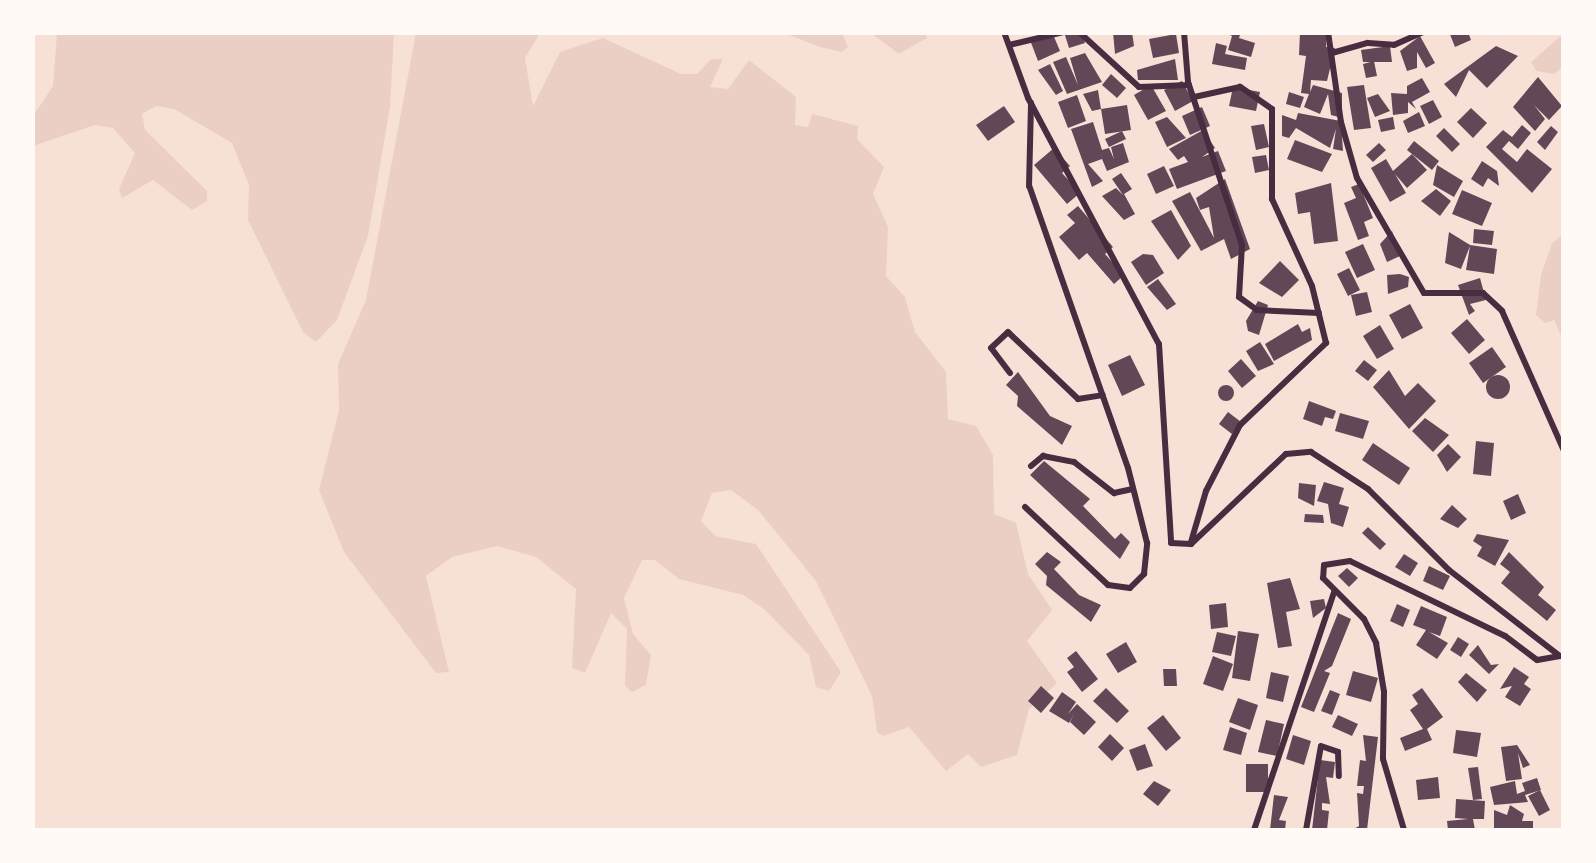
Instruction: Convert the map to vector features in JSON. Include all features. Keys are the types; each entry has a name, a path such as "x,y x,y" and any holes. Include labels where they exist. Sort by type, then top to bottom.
{"street":[{"path":"1004,32 1031,103 1159,344 1166,393 1166,533 1175,546 1191,544 1280,457 1311,452 1368,489 1449,570 1562,655"},
{"path":"1009,45 1064,32"},
{"path":"1079,32 1138,87 1189,85"},
{"path":"1184,32 1189,85 1242,244 1236,286 1243,304 1319,313"},
{"path":"1328,32 1340,122 1357,178 1424,294 1483,293 1502,311 1564,451"},
{"path":"1332,54 1368,43 1394,45 1423,32"},
{"path":"1191,544 1206,491 1240,424 1280,382 1324,350 1319,313 1272,200 1272,109 1240,87 1194,97"},
{"path":"1026,506 1108,585 1124,589 1136,585 1148,560 1134,488 1029,186 1031,103"},
{"path":"1010,373 992,348 1008,332 1078,399 1103,395"},
{"path":"1030,466 1043,456 1074,462 1114,493 1134,488"},
{"path":"1404,830 1383,759 1384,692 1376,643 1364,619 1334,592 1322,568 1342,558 1505,636 1537,660 1562,655"},
{"path":"1254,830 1334,592"},
{"path":"1306,830 1321,746 1338,752 1339,776"}],"shaded area":[{"path":"57,33 394,33 390,107 368,236 337,320 316,342 303,332 248,220 249,185 232,143 174,109 156,106 142,114 145,130 207,191 207,201 192,210 153,180 122,198 119,189 135,153 113,128 95,125 33,146 33,116 53,86"},
{"path":"416,33 540,33 525,58 533,106 560,52 603,38 681,74 697,74 711,59 723,59 710,87 728,89 749,60 796,97 795,125 808,127 812,114 858,126 857,139 884,167 873,194 888,227 886,276 905,297 915,332 946,372 948,419 976,426 993,455 994,514 1016,523 1028,574 1052,610 1027,641 1057,683 1029,709 1017,755 981,767 968,754 946,771 909,727 883,736 877,732 872,696 816,581 758,510 731,490 712,493 701,521 715,536 756,544 841,672 829,691 816,687 809,655 764,609 743,595 679,579 655,560 642,560 624,598 633,634 651,655 646,685 632,692 625,686 627,629 611,613 585,673 572,668 576,589 536,557 497,546 452,557 426,576 449,672 436,673 344,552 319,490 339,410 338,364 366,300"},
{"path":"784,33 842,33 848,47 842,52"},
{"path":"871,33 925,33 927,38 899,54"},
{"path":"1563,34 1563,67 1554,74 1536,71 1531,62"},
{"path":"1563,234 1563,340 1554,320 1545,323 1536,315 1541,275 1552,243"}],"building":[{"path":"1052,32 1060,51 1038,61 1030,40"},
{"path":"1064,32 1082,32 1085,43 1069,48"},
{"path":"1113,32 1132,32 1134,46 1115,54"},
{"path":"1224,32 1241,32 1239,38 1255,43 1251,57 1228,50 1232,36"},
{"path":"1300,32 1327,32 1326,47 1335,48 1327,81 1311,80 1310,92 1313,85 1342,93 1342,118 1331,115 1328,94 1320,114 1304,107 1309,94 1301,93 1306,56 1299,55"},
{"path":"1449,32 1468,32 1471,40 1455,47"},
{"path":"1176,34 1179,53 1153,58 1149,39"},
{"path":"1420,36 1435,63 1426,68 1417,52 1417,68 1407,71 1400,51"},
{"path":"1216,43 1227,46 1225,54 1247,58 1245,70 1212,64"},
{"path":"1390,46 1392,62 1363,62 1361,50"},
{"path":"1496,46 1518,56 1487,88 1469,70 1456,97 1444,84"},
{"path":"1085,53 1102,82 1067,94 1053,62 1066,57 1078,85 1070,58"},
{"path":"1175,59 1178,80 1138,80 1137,70"},
{"path":"1374,61 1377,76 1366,78 1363,64"},
{"path":"1050,64 1063,91 1056,95 1038,70"},
{"path":"1111,74 1126,88 1117,98 1102,85"},
{"path":"1538,77 1562,106 1549,120 1534,105 1545,119 1535,131 1513,107"},
{"path":"1422,78 1430,92 1412,102 1416,109 1408,102 1408,113 1393,115 1391,93 1407,94 1407,86"},
{"path":"1182,81 1193,101 1175,111 1164,90"},
{"path":"1151,85 1166,111 1148,120 1134,95"},
{"path":"1364,85 1371,128 1354,130 1347,87"},
{"path":"1233,87 1260,92 1256,111 1229,106"},
{"path":"1098,90 1101,109 1092,111 1083,94"},
{"path":"1289,92 1304,97 1300,108 1286,104"},
{"path":"1378,94 1390,111 1375,117 1367,98"},
{"path":"1077,95 1086,121 1068,128 1058,102"},
{"path":"1433,100 1442,117 1429,124 1420,106"},
{"path":"1127,105 1131,130 1105,134 1101,109"},
{"path":"1004,106 1015,122 988,141 976,125"},
{"path":"1202,107 1210,126 1190,135 1182,116"},
{"path":"1471,108 1487,123 1473,138 1457,122"},
{"path":"1419,112 1425,126 1408,133 1403,121"},
{"path":"1298,113 1341,121 1343,151 1333,149 1336,129 1330,148 1296,128 1289,138 1282,136 1282,115 1296,120"},
{"path":"1167,117 1186,138 1167,147 1155,122"},
{"path":"1393,117 1395,129 1381,132 1378,120"},
{"path":"1093,122 1102,150 1109,148 1114,159 1111,147 1123,143 1129,162 1107,171 1102,159 1088,164 1103,181 1092,187 1071,129"},
{"path":"1264,124 1269,147 1256,150 1251,126"},
{"path":"1522,125 1531,133 1518,149 1509,141 1502,149 1517,162 1527,149 1552,169 1532,193 1486,147 1503,130 1512,137"},
{"path":"1551,126 1558,132 1545,150 1537,142"},
{"path":"1444,128 1460,144 1452,152 1436,136"},
{"path":"1203,130 1215,148 1202,157 1218,151 1226,171 1177,189 1169,169 1188,162 1184,156 1178,160 1169,149"},
{"path":"1122,131 1126,139 1109,147 1105,139"},
{"path":"1295,140 1332,154 1322,172 1287,159"},
{"path":"1414,141 1439,161 1432,170 1407,150"},
{"path":"1379,143 1386,150 1373,162 1366,155"},
{"path":"1054,148 1070,166 1062,173 1080,193 1067,204 1034,165"},
{"path":"1412,154 1427,170 1407,188 1395,174 1406,193 1390,202 1371,168 1386,159 1393,171"},
{"path":"1266,155 1269,170 1255,173 1252,157"},
{"path":"1482,161 1497,171 1499,186 1488,178 1483,187 1471,179"},
{"path":"1437,165 1463,181 1454,197 1433,185"},
{"path":"1164,166 1174,186 1156,194 1147,174"},
{"path":"1121,173 1132,189 1124,194 1135,214 1124,220 1102,196 1116,188 1123,195 1112,179"},
{"path":"1225,179 1250,249 1231,259 1224,239 1201,251 1172,201 1190,192 1214,238 1209,207 1200,210 1196,198"},
{"path":"1331,183 1338,241 1314,244 1310,212 1298,214 1295,193"},
{"path":"1359,184 1373,218 1364,222 1369,236 1358,240 1344,203 1356,198 1351,187"},
{"path":"1436,189 1451,201 1440,216 1421,201"},
{"path":"1462,190 1492,203 1482,226 1452,214"},
{"path":"1078,206 1113,247 1105,254 1124,275 1114,284 1087,253 1079,260 1059,237 1075,223 1067,215"},
{"path":"1171,210 1191,246 1178,260 1151,221"},
{"path":"1474,229 1494,231 1492,245 1473,243"},
{"path":"1392,231 1400,256 1387,262 1380,244"},
{"path":"1449,232 1470,245 1497,249 1494,274 1466,270 1470,246 1461,269 1445,263"},
{"path":"1363,244 1375,270 1357,278 1345,252"},
{"path":"1143,254 1153,255 1164,273 1146,285 1131,262"},
{"path":"1280,261 1299,280 1282,297 1259,283"},
{"path":"1349,268 1360,290 1348,296 1337,274"},
{"path":"1387,275 1409,277 1408,287 1388,294"},
{"path":"1480,278 1486,300 1470,304 1475,311 1469,315 1458,285"},
{"path":"1158,279 1176,304 1167,310 1147,287"},
{"path":"1367,292 1372,312 1356,316 1351,295"},
{"path":"1258,301 1268,305 1259,335 1248,331 1246,321"},
{"path":"1410,304 1423,328 1402,339 1389,315"},
{"path":"1467,319 1485,340 1469,354 1451,333"},
{"path":"1298,324 1302,332 1310,328 1312,340 1274,361 1265,344"},
{"path":"1380,325 1394,349 1377,359 1363,336"},
{"path":"1260,342 1274,364 1258,371 1246,351"},
{"path":"1492,347 1506,367 1483,383 1469,363"},
{"path":"1130,355 1145,385 1122,396 1108,365"},
{"path":"1241,359 1256,376 1242,388 1228,371"},
{"path":"1364,360 1377,370 1368,381 1355,371"},
{"path":"1389,370 1405,396 1418,383 1436,401 1409,429 1373,387"},
{"path":"1018,372 1050,416 1072,426 1062,445 1017,406 1018,396 1006,385"},
{"path":"1498,375 1510,387 1498,399 1486,387"},
{"path":"1226,385 1234,393 1226,401 1218,393"},
{"path":"1309,401 1336,411 1333,419 1325,417 1322,426 1303,419"},
{"path":"1228,412 1241,422 1232,434 1219,424"},
{"path":"1340,413 1369,421 1363,439 1335,431"},
{"path":"1425,418 1449,435 1433,452 1412,431"},
{"path":"1476,441 1494,443 1491,476 1473,474"},
{"path":"1373,443 1410,468 1399,485 1362,460"},
{"path":"1448,444 1461,457 1447,472 1437,455"},
{"path":"1044,461 1090,499 1083,506 1115,539 1121,533 1130,542 1120,559 1030,475"},
{"path":"1324,482 1344,488 1339,504 1349,507 1343,527 1331,523 1328,504 1317,501"},
{"path":"1299,483 1316,485 1314,506 1298,498"},
{"path":"1518,494 1526,513 1511,520 1503,501"},
{"path":"1452,505 1467,519 1458,528 1440,519"},
{"path":"1305,514 1323,515 1324,523 1304,522"},
{"path":"1368,527 1386,544 1380,550 1362,533"},
{"path":"1477,534 1509,540 1495,566 1477,556 1482,547 1473,541"},
{"path":"1047,552 1061,562 1054,569 1079,595 1101,605 1091,622 1046,585 1047,576 1035,564"},
{"path":"1509,552 1544,587 1538,595 1556,610 1547,621 1501,583 1510,572 1500,564"},
{"path":"1404,554 1418,563 1410,576 1395,567"},
{"path":"1429,566 1450,576 1443,590 1423,581"},
{"path":"1347,568 1358,578 1349,587 1338,576"},
{"path":"1290,578 1300,609 1286,612 1292,646 1278,648 1267,583"},
{"path":"1324,599 1326,608 1313,618 1310,601"},
{"path":"1226,603 1228,627 1211,629 1209,605"},
{"path":"1397,604 1410,610 1403,627 1390,621"},
{"path":"1421,606 1447,617 1440,636 1429,632 1448,643 1437,659 1416,645 1426,630 1413,625"},
{"path":"1338,613 1351,619 1332,666 1324,671 1330,673 1314,712 1301,707"},
{"path":"1238,631 1259,634 1250,681 1232,678"},
{"path":"1217,632 1236,636 1231,656 1212,652"},
{"path":"1458,637 1469,644 1461,657 1450,650"},
{"path":"1126,642 1137,662 1118,673 1106,654"},
{"path":"1478,645 1491,665 1499,664 1489,674 1469,655"},
{"path":"1076,651 1098,679 1082,692 1067,672 1074,667 1067,658"},
{"path":"1213,656 1233,664 1223,691 1203,684"},
{"path":"1514,667 1529,677 1524,684 1531,689 1520,706 1505,697 1512,686 1500,689"},
{"path":"1163,669 1176,669 1177,686 1164,686"},
{"path":"1353,671 1378,678 1371,702 1346,695"},
{"path":"1271,672 1289,676 1283,702 1266,698"},
{"path":"1466,673 1487,690 1477,702 1458,682"},
{"path":"1041,686 1054,698 1041,713 1028,701"},
{"path":"1106,688 1129,711 1117,723 1093,701"},
{"path":"1422,688 1443,717 1427,729 1432,740 1405,751 1400,738 1423,729 1410,710 1418,704 1412,695"},
{"path":"1330,690 1340,694 1332,715 1321,711"},
{"path":"1062,692 1076,702 1068,714 1077,704 1096,722 1084,735 1070,722 1074,714 1069,723 1049,711"},
{"path":"1238,698 1258,705 1250,730 1229,722"},
{"path":"1163,715 1181,738 1166,751 1147,728"},
{"path":"1338,715 1358,724 1352,736 1332,727"},
{"path":"1266,720 1284,724 1277,756 1258,752"},
{"path":"1230,727 1247,733 1241,755 1223,750"},
{"path":"1456,730 1481,733 1477,757 1453,753"},
{"path":"1110,734 1124,748 1112,761 1098,747"},
{"path":"1293,735 1311,741 1304,765 1286,759"},
{"path":"1363,735 1378,737 1367,830 1352,830 1359,826 1357,793 1363,794 1364,786 1357,786 1360,760 1366,761"},
{"path":"1145,744 1153,766 1137,771 1129,750"},
{"path":"1517,745 1530,765 1523,768 1518,753 1522,779 1506,781 1501,747"},
{"path":"1320,760 1335,762 1333,778 1326,777 1330,804 1322,803 1322,810 1329,811 1327,830 1312,830"},
{"path":"1246,764 1268,764 1268,792 1246,792"},
{"path":"1478,767 1482,799 1473,800 1468,768"},
{"path":"1438,777 1440,798 1418,800 1416,780"},
{"path":"1537,778 1541,790 1525,795 1528,802 1494,805 1490,787 1515,781 1517,794 1525,791 1522,783"},
{"path":"1154,781 1171,790 1158,806 1143,794"},
{"path":"1540,790 1550,810 1539,816 1528,796"},
{"path":"1274,795 1288,797 1279,820 1286,821 1285,830 1270,830"},
{"path":"1456,799 1485,801 1484,819 1473,819 1475,830 1448,830 1447,821 1468,819 1455,818"},
{"path":"1510,805 1524,814 1522,821 1533,821 1533,830 1494,830 1494,810 1507,815"}]}
